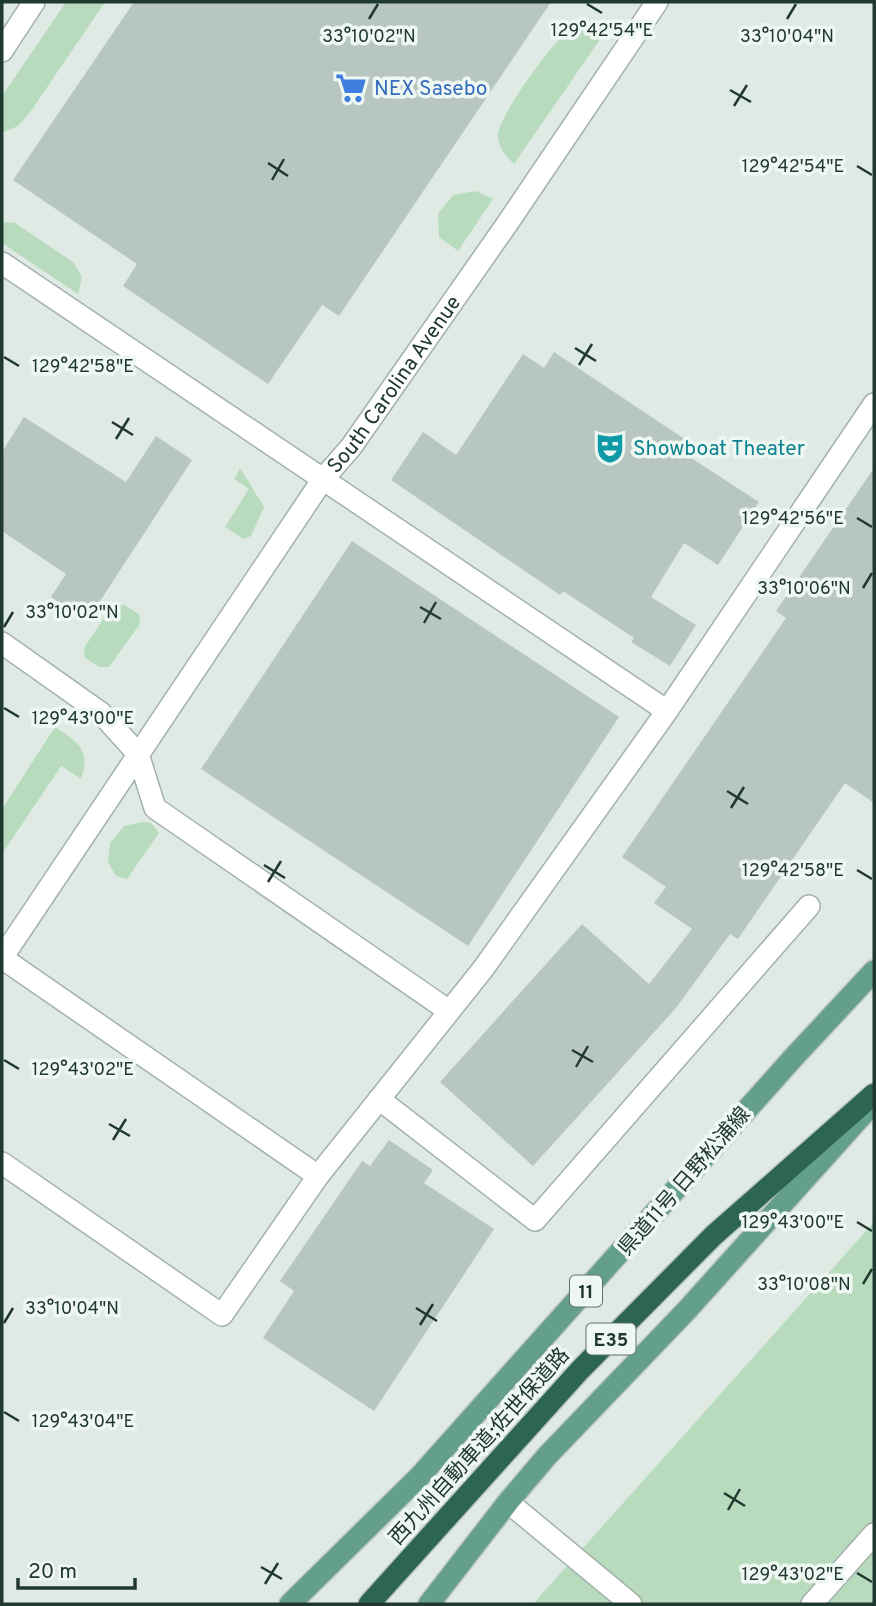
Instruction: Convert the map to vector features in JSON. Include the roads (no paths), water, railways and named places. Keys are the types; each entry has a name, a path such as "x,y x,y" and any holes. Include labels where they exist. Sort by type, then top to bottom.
{"highway":[{"name":"西九州自動車道;佐世保道路","path":"369,1604 580,1370 714,1235 874,1094"}],"main road":[{"name":"県道11号 日野松浦線","path":"290,1604 420,1476 874,971"},
{"path":"429,1604 547,1456 687,1310 874,1101"}],"street":[{"path":"2,51 34,2"},
{"name":"South Carolina Avenue","path":"2,263 323,480 351,447 507,224 657,2"},
{"path":"2,1163 222,1315 318,1176 483,969 667,712 874,404"},
{"path":"318,1176 2,958 323,480 667,712"},
{"path":"2,643 101,713 138,754 156,808 449,1011"},
{"path":"379,1099 535,1220 808,905"},
{"path":"508,1502 631,1604"},
{"path":"812,1604 874,1534"}],"place":[{"name":"NEX Sasebo","path":"351,88"},
{"name":"Showboat Theater","path":"610,448"}]}
